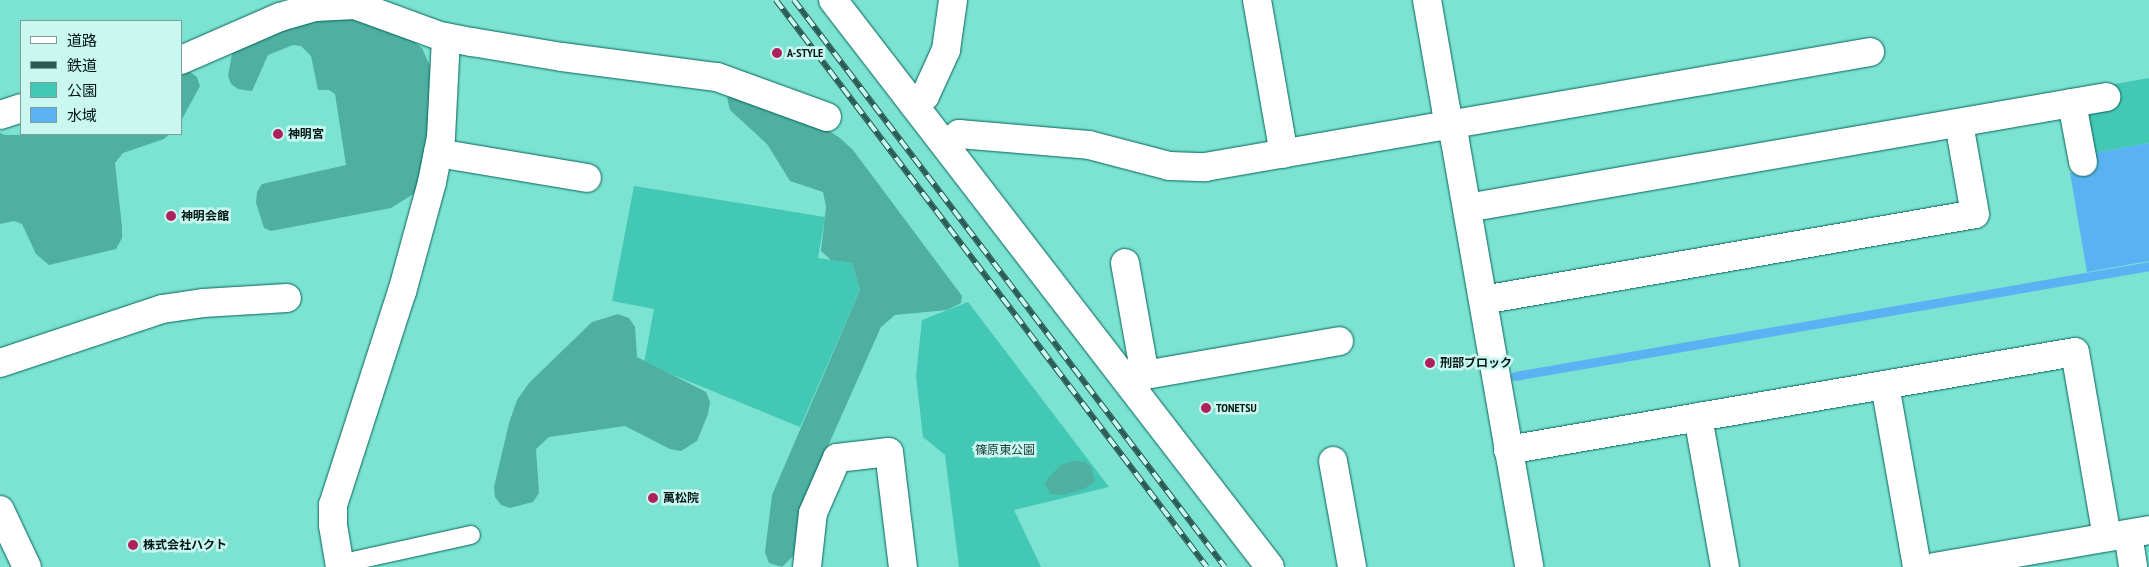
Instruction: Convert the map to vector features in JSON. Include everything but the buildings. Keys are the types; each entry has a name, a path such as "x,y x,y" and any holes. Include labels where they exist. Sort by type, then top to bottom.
{"street":[{"path":"833,0 945,145 1138,380 1270,567"},
{"path":"914,105 925,96 946,50 953,0"},
{"path":"1257,0 1284,154"},
{"path":"1427,0 1483,300 1529,567"},
{"path":"182,60 280,17 316,7 350,2 446,37 554,56 717,77 828,117"},
{"path":"335,566 333,504 402,292 438,153 446,37"},
{"path":"945,145 959,134 1089,145 1187,169 1284,154 1870,52"},
{"path":"1466,208 2106,98"},
{"path":"2072,103 2083,162"},
{"path":"0,115 20,108"},
{"path":"1483,300 1975,214 1959,123"},
{"path":"438,153 588,178"},
{"path":"1125,263 1138,380"},
{"path":"0,363 162,310 203,303 287,298"},
{"path":"1138,380 1339,341"},
{"path":"1508,450 2075,352 2128,534 2133,567"},
{"path":"1885,385 1917,567"},
{"path":"1698,417 1725,567"},
{"path":"807,567 813,512 837,458 889,452 903,567"},
{"path":"1333,461 1352,567"},
{"path":"0,510 28,567"},
{"path":"1936,567 2128,534"}],"lane":[{"path":"335,566 471,535"}],"green space":[{"path":"2149,78 2149,143 2095,153 2088,112 2104,86"},
{"path":"634,186 825,217 818,258 852,263 860,290 800,427 644,363 654,309 612,301"},
{"name":"篠原東公園","path":"968,302 1109,487 1014,510 1041,567 959,567 945,455 923,437 916,376 922,320"}],"shaded area":[{"path":"354,16 409,38 422,48 430,66 431,113 421,179 415,193 391,208 271,231 264,228 256,203 257,192 262,184 346,165 335,94 329,90 318,90 311,56 301,46 293,45 268,55 252,91 238,89 231,84 228,76 232,54 248,42 318,18"},
{"path":"190,72 197,77 200,86 182,119 182,73"},
{"path":"732,94 825,128 840,138 853,150 962,296 961,303 947,310 895,315 881,327 800,509 794,555 782,567 769,563 765,552 772,495 860,290 852,263 831,260 821,251 826,207 823,192 790,181 767,144 730,110 727,98"},
{"path":"0,133 5,135 169,135 164,139 123,153 115,163 122,227 122,238 116,249 49,265 36,254 22,224 14,221 0,224"},
{"path":"618,314 629,318 635,327 637,357 706,392 710,402 708,414 697,441 681,451 670,449 625,426 549,437 536,449 539,493 533,502 510,508 501,505 495,497 494,487 509,423 517,400 529,383 592,322"},
{"path":"1072,461 1086,462 1092,468 1095,482 1082,490 1062,495 1050,494 1045,484 1048,478 1061,465"}],"water":[{"path":"2149,143 2149,261 2087,272 2070,173 2097,168 2095,153"}],"waterway":[{"path":"1515,376 2149,266"}],"railway":[{"path":"776,0 1207,567"},
{"path":"794,0 1225,567"}],"place":[{"name":"A-STYLE","path":"777,53"},
{"name":"神明宮","path":"278,134"},
{"name":"神明会館","path":"171,216"},
{"name":"刑部ブロック","path":"1430,363"},
{"name":"TONETSU","path":"1206,408"},
{"name":"萬松院","path":"653,498"},
{"name":"株式会社ハクト","path":"133,545"}]}
